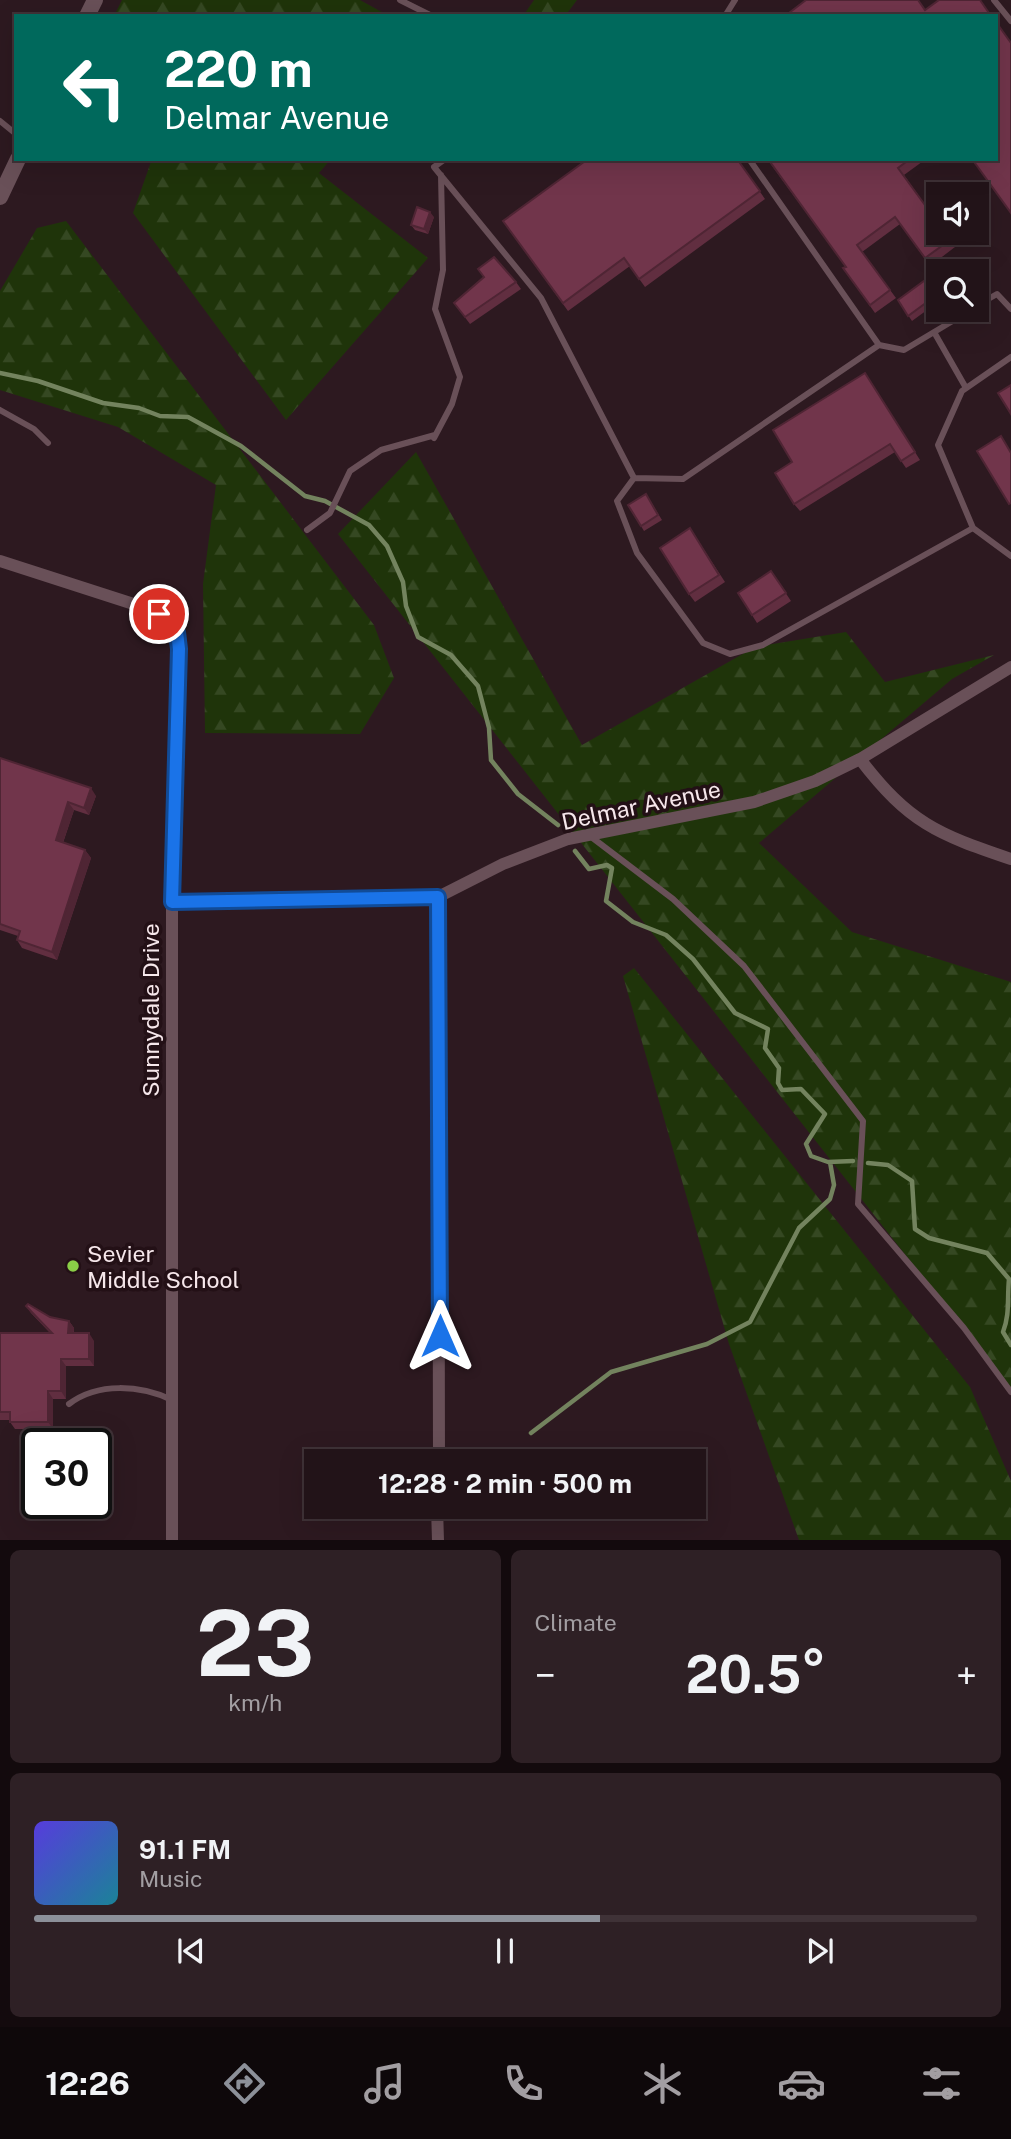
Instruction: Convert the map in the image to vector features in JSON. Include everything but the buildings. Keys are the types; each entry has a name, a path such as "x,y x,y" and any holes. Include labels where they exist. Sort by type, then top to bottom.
{"street":[{"path":"0,197 17,161"},
{"name":"Sunnydale Drive","path":"0,561 149,609 168,621 177,632 179,649 172,902 172,1540"},
{"name":"Delmar Avenue","path":"172,902 438,897 503,864 588,835 754,802 815,781 860,759 1011,667"},
{"path":"860,759 884,790 917,820 939,832 1011,859"},
{"path":"438,897 439,1449"},
{"path":"438,1519 438,1540"}],"lane":[{"path":"400,0 428,14"},
{"path":"994,0 1011,21"},
{"path":"0,121 14,132"},
{"path":"442,161 434,167 541,298 634,478"},
{"path":"750,161 878,345 904,350 951,322"},
{"path":"307,530 330,513 350,471 381,450 435,436 452,404 460,377 435,309 443,270 441,175"},
{"path":"989,299 997,294 1011,309"},
{"path":"934,332 966,387"},
{"path":"634,478 683,479 878,345"},
{"path":"1010,552 973,528 938,445 962,391 1011,357"},
{"path":"0,410 34,429 48,443"},
{"path":"634,478 617,501 637,553 703,643 730,654 763,645 973,528"},
{"path":"588,835 673,899 744,965 863,1121 858,1205 964,1328 1011,1392"},
{"path":"69,1404 83,1394 138,1389 172,1400"}],"green space":[{"path":"122,0 360,0 385,14 115,14"},
{"path":"534,0 577,0 566,14 524,14"},
{"path":"151,161 329,161 319,173 428,258 286,420 133,213"},
{"path":"66,221 374,625 394,678 360,734 205,733 203,584 216,485 118,427 0,390 0,291 37,228"},
{"path":"416,452 582,745 755,647 846,632 885,682 994,655 952,679 759,843 852,932 1011,982 1011,1389 338,534"},
{"path":"634,968 970,1387 1011,1481 1011,1540 799,1540 729,1344 623,976"}],"waterway":[{"path":"0,373 38,381 103,403 139,408 160,416 188,417 241,446 305,496 325,501 369,525 387,546 403,582 406,606 418,637 451,655 478,686 489,728 491,760 518,794 558,825"},
{"path":"575,851 589,869 607,865 612,868 606,901 633,922 666,935 693,959 735,1013 768,1029 765,1048 779,1068 778,1083 782,1090 801,1089 825,1114 806,1144 811,1156 828,1162 853,1161"},
{"path":"531,1433 611,1372 707,1344 750,1322 799,1228 830,1199 834,1185 830,1162"},
{"path":"868,1163 888,1165 912,1181 915,1229 929,1238 987,1253 1009,1279 1003,1332 1011,1345"}],"place":[{"name":"Sevier Middle School","path":"73,1266"}],"route":[{"path":"159,614 177,632 179,649 172,902 438,897 440,1336"}]}
